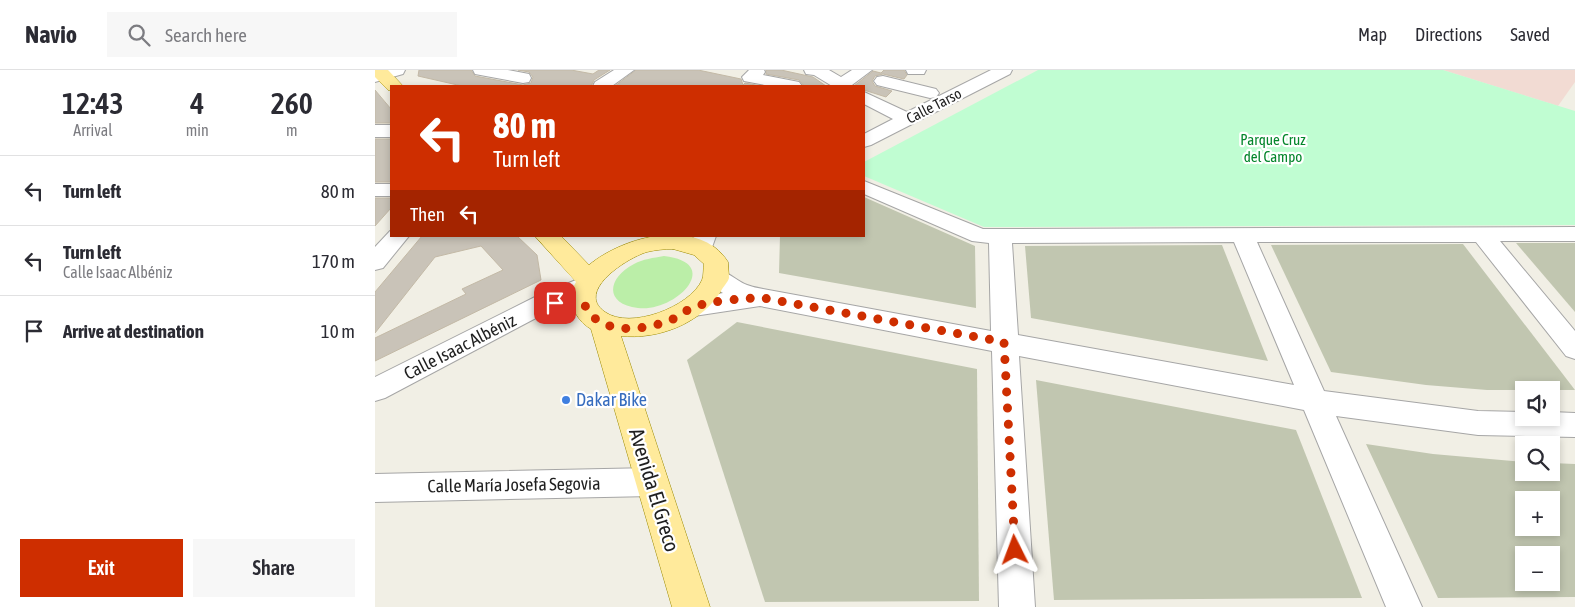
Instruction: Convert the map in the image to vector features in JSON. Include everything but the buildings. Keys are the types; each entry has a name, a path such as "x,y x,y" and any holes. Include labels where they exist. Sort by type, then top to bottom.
{"main road":[{"path":"553,242 574,256 591,262 657,242 703,242 716,266 716,277 709,292 694,307 673,319 649,326 616,327 603,323 587,311 587,288 599,269 618,255"},
{"path":"553,242 587,288"},
{"name":"Avenida El Greco","path":"603,323 691,607"},
{"path":"618,374 623,352 628,344 649,326"}],"street":[{"path":"481,70 523,78"},
{"path":"603,85 626,70"},
{"path":"831,77 864,70"},
{"name":"Calle Tarso","path":"865,140 930,94 977,70"},
{"name":"Calle Tarso","path":"865,126 900,115 1004,70"},
{"path":"748,75 789,85"},
{"path":"883,81 930,94"},
{"path":"865,97 900,115"},
{"path":"375,132 390,131"},
{"path":"865,186 980,236 1575,234"},
{"path":"375,190 390,190"},
{"path":"1482,234 1575,349"},
{"path":"1242,235 1404,607"},
{"path":"1000,236 1017,607"},
{"path":"375,262 396,237"},
{"path":"618,255 647,237"},
{"path":"716,277 738,291 763,298 1347,406 1478,422 1575,425"},
{"name":"Calle Isaac Albéniz","path":"375,390 544,303 587,288"},
{"path":"694,307 733,300 763,298"},
{"name":"Calle María Josefa Segovia","path":"375,488 652,482"}],"shaded area":[{"path":"1443,70 1575,70 1575,82 1558,106"},
{"path":"865,197 975,246 976,308 779,273 780,237 865,237"},
{"path":"1516,243 1575,243 1575,312"},
{"path":"1463,244 1575,390 1560,390 1560,381 1515,381 1515,390 1487,390 1426,385 1331,372 1271,245"},
{"path":"1222,245 1268,361 1031,318 1025,246"},
{"path":"737,322 977,369 979,601 765,602 687,360"},
{"path":"1036,380 1296,430 1362,598 1054,600"},
{"path":"1366,444 1433,454 1515,461 1515,481 1560,481 1560,463 1575,464 1575,597 1438,598"}],"green space":[{"name":"Parque Cruz del Campo","path":"1038,70 1443,70 1575,111 1575,225 984,227 865,176 865,161"},
{"path":"664,256 682,260 691,268 692,277 688,287 679,296 666,303 652,307 638,308 627,306 619,301 613,290 618,276 637,262"}],"place":[{"name":"Dakar Bike","path":"566,400"}],"route":[{"path":"555,303 584,303 587,311 603,323 616,327 632,328 649,326 673,319 694,307 733,300 763,298 1004,342 1015,550"}]}
